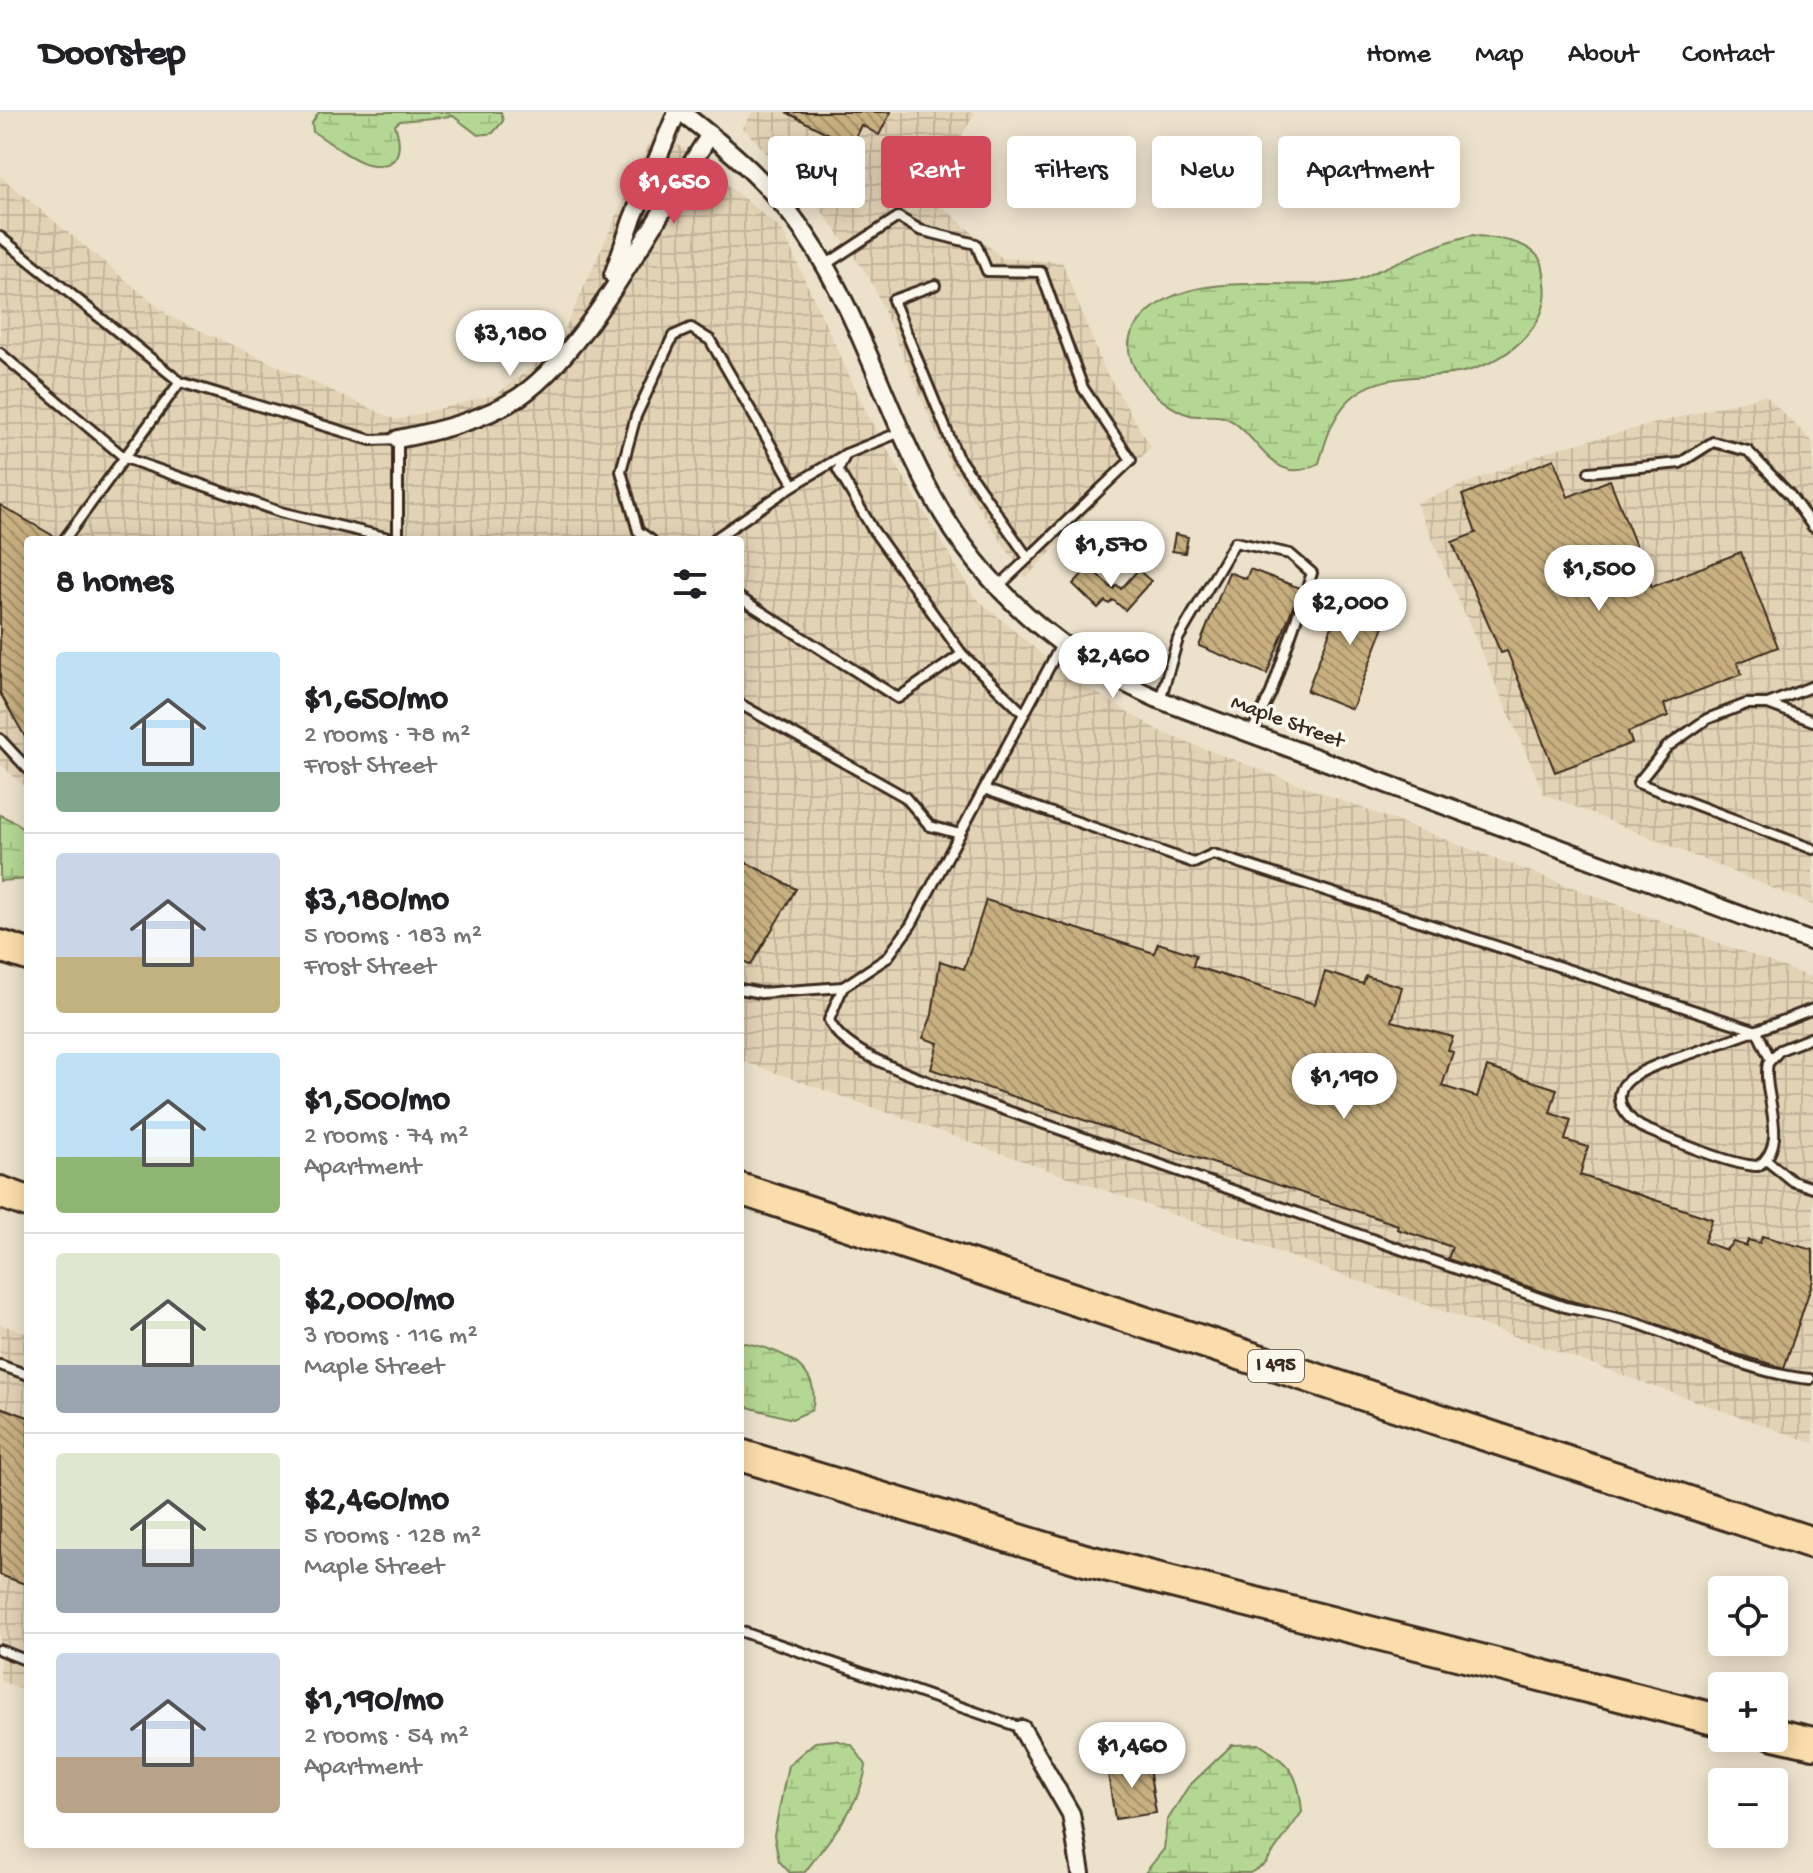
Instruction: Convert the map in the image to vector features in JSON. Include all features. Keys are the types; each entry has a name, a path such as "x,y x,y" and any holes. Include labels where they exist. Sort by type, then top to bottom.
{"highway":[{"path":"0,946 24,954"},
{"name":"I 495","path":"744,1190 1813,1543"},
{"path":"0,1192 24,1201"},
{"path":"744,1456 1085,1560 1708,1717"},
{"path":"1788,1737 1813,1743"}],"street":[{"name":"Maple Street","path":"679,112 710,135 777,197 825,265 933,497 961,540 998,587 1061,645 1110,676 1160,700 1813,942"},
{"path":"606,295 632,220 679,112"},
{"path":"398,439 475,417 520,396 564,353 606,295 710,135"},
{"path":"1022,1729 1071,1814 1081,1873"}],"lane":[{"path":"825,265 898,217 920,230 976,244 987,271 1041,272 1083,388 1131,460 998,587"},
{"path":"0,237 180,382 371,440 398,439 398,536"},
{"path":"935,285 893,300 957,456 1028,558"},
{"path":"645,536 638,531 621,471 636,416 673,336 691,328 710,340 794,485"},
{"path":"0,353 125,458 280,512 381,536"},
{"path":"67,536 180,382"},
{"path":"719,536 846,454 903,430"},
{"path":"1589,472 1680,463 1713,442 1748,451 1790,495 1813,527"},
{"path":"846,454 838,470 873,530 962,654 1024,714"},
{"path":"1160,700 1178,639 1235,542 1290,554 1312,573 1271,693 1251,733"},
{"path":"744,601 898,698 962,654"},
{"path":"744,990 761,993 843,987 887,958 911,925 1061,645"},
{"path":"1768,704 1813,686"},
{"path":"1813,721 1764,702 1728,709 1707,719 1667,747 1638,783 1813,849"},
{"path":"744,706 905,797 930,826 960,834"},
{"path":"0,739 24,765"},
{"path":"984,789 1194,863 1213,854 1757,1031 1770,1059"},
{"path":"843,987 829,1020 834,1032 865,1053 948,1090 1565,1307 1648,1327 1785,1377 1812,1376"},
{"path":"1813,1009 1666,1061 1632,1077 1623,1090 1621,1105 1628,1117 1643,1129 1746,1165 1758,1166 1766,1160 1772,1138 1772,1105 1766,1068 1780,1050 1813,1037"},
{"path":"1766,1160 1792,1181 1813,1188"},
{"path":"0,1365 24,1374"},
{"path":"744,1632 1022,1729"},
{"path":"0,1650 24,1659"}],"shaded area":[{"path":"752,112 975,112 962,136 881,136 881,208 944,208 1002,258 1062,262 1104,369 1151,447 1026,578 950,465 871,281 818,208 865,208 865,136 768,136 768,155 743,128"},
{"path":"657,127 782,230 869,418 974,596 1062,672 1163,733 1813,978 1813,1443 744,1061 744,536 24,536 24,785 0,764 0,176 169,316 396,420 497,394 556,348"},
{"path":"1765,395 1813,442 1813,905 1544,794 1416,503 1552,450"},
{"path":"0,1324 24,1333 24,1690 0,1681"}],"green space":[{"path":"319,112 501,112 503,121 493,133 478,135 453,116 400,121 395,125 399,142 396,156 393,161 379,165 354,159 313,132 312,123"},
{"path":"1473,235 1527,247 1540,259 1544,270 1545,298 1535,325 1514,347 1488,364 1459,373 1383,381 1356,394 1336,417 1319,463 1303,470 1289,470 1277,464 1226,418 1178,411 1143,381 1130,355 1129,342 1134,329 1153,308 1176,295 1232,284 1353,281 1450,241"},
{"path":"0,815 17,823 24,831 24,879 0,881"},
{"path":"744,1343 782,1354 804,1370 814,1394 812,1410 792,1419 744,1406"},
{"path":"835,1740 852,1745 866,1765 863,1780 843,1822 805,1872 790,1873 779,1861 774,1835 788,1765 815,1742"},
{"path":"1259,1744 1279,1758 1296,1779 1302,1812 1265,1864 1250,1873 1145,1873 1164,1849 1167,1821 1188,1787 1232,1745"}],"building":[{"path":"786,112 891,112 879,135 861,125 856,136 832,136"},
{"path":"1554,459 1568,497 1610,480 1652,587 1741,552 1778,647 1737,663 1742,674 1664,704 1668,716 1628,732 1632,743 1555,772 1507,651 1501,653 1452,542 1476,533 1462,495"},
{"path":"0,505 54,536 24,536 24,735 0,693"},
{"path":"1175,534 1188,537 1185,553 1172,551"},
{"path":"1089,567 1113,589 1117,585 1121,589 1138,570 1151,581 1125,610 1113,600 1109,604 1105,601 1098,608 1073,584"},
{"path":"1250,569 1300,588 1267,674 1199,646 1229,572 1246,579"},
{"path":"1348,585 1393,603 1352,709 1307,691"},
{"path":"744,861 796,889 751,965 744,961"},
{"path":"986,900 1154,953 1158,943 1196,955 1193,966 1315,1004 1325,972 1363,984 1366,976 1402,987 1392,1021 1453,1037 1448,1050 1453,1052 1442,1086 1477,1097 1487,1067 1557,1089 1550,1113 1571,1120 1565,1140 1588,1147 1580,1175 1712,1219 1704,1242 1726,1250 1733,1242 1746,1246 1748,1240 1760,1243 1762,1236 1813,1250 1813,1280 1784,1368 1730,1352 1642,1318 1567,1300 1448,1259 1452,1247 1397,1229 1398,1225 931,1069 938,1043 923,1038 932,1015 940,961 964,969"},
{"path":"0,1407 24,1416 24,1584 0,1575"},
{"path":"1148,1761 1156,1813 1115,1819 1107,1767"}]}
